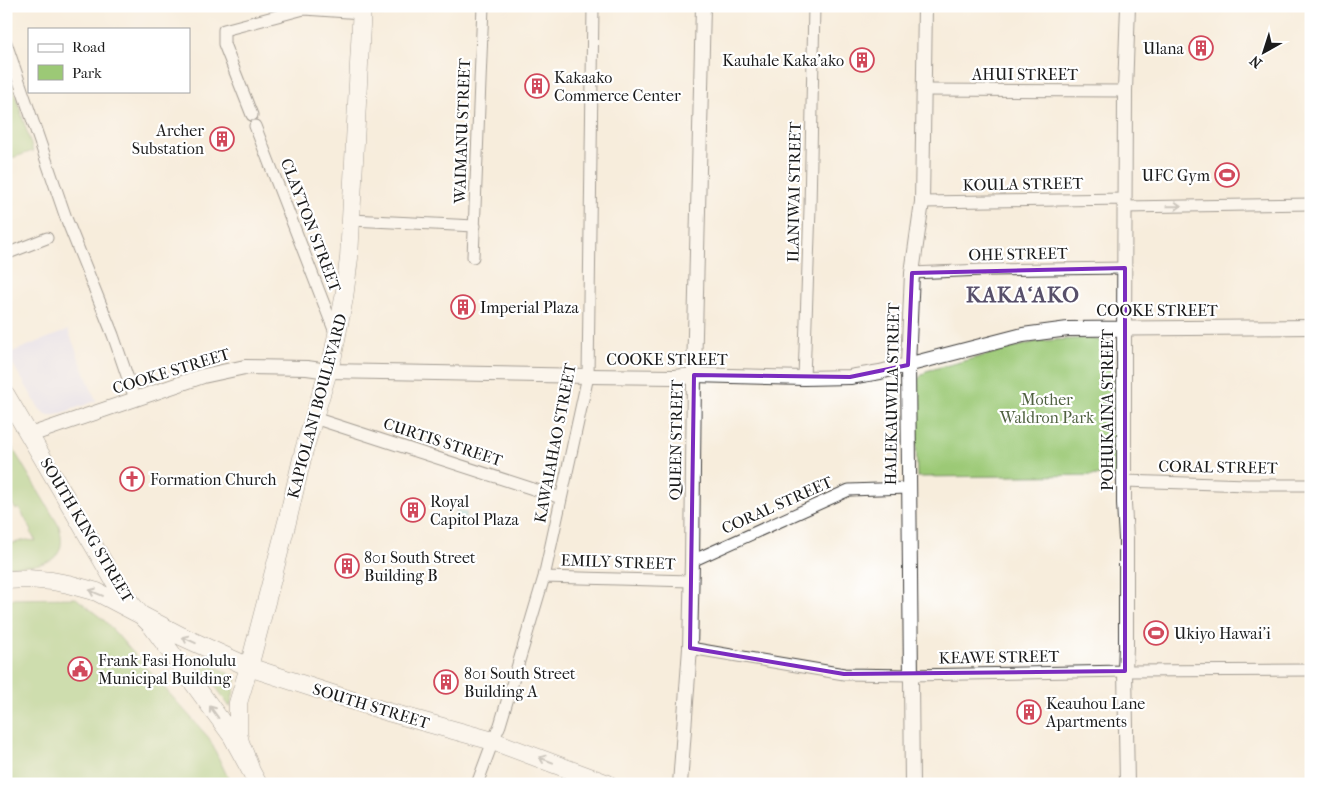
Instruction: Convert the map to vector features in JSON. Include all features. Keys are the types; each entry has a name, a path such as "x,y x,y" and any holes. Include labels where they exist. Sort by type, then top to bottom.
{"main road":[{"name":"KAPIOLANI BOULEVARD","path":"250,768 240,742 238,703 250,667 304,450 333,355 347,283 362,10"},
{"name":"SOUTH KING STREET","path":"6,395 115,582 128,600 151,625 232,736 258,784"},
{"name":"SOUTH STREET","path":"6,580 52,580 97,592 180,636 250,667 388,712 493,740 608,784"}],"street":[{"name":"WAIMANU STREET","path":"474,257 483,6"},
{"name":"KAWAIAHAO STREET","path":"477,784 500,725 544,577 588,376 593,6"},
{"name":"QUEEN STREET","path":"680,784 690,648 694,376 703,6"},
{"name":"ILANIWAI STREET","path":"804,378 810,218 814,6"},
{"name":"HALEKAUWILA STREET","path":"912,784 908,365 912,273 922,202 925,6"},
{"name":"POHUKAINA STREET","path":"1127,784 1124,481 1125,91 1128,6"},
{"name":"CLAYTON STREET","path":"336,336 224,44 224,30 304,9 362,10"},
{"path":"6,43 66,218 113,335 135,399"},
{"name":"AHUI STREET","path":"924,90 1125,91"},
{"name":"KOULA STREET","path":"922,202 1311,204"},
{"path":"351,220 475,226"},
{"path":"6,254 47,238"},
{"name":"OHE STREET","path":"912,273 1126,268"},
{"name":"COOKE STREET","path":"30,436 203,376 246,367 307,368 328,371 804,378 850,376 880,372 1023,335 1068,329 1311,327"},
{"name":"CURTIS STREET","path":"314,418 561,498"},
{"name":"CORAL STREET","path":"1124,481 1311,485"},
{"name":"CORAL STREET","path":"692,561 849,490 908,488"},
{"name":"EMILY STREET","path":"544,577 691,581"},
{"name":"KEAWE STREET","path":"690,648 844,674 1311,670"}],"highlighted area":[{"path":"1125,268 1125,671 844,674 690,648 694,375 850,377 908,365 912,273"}],"shaded area":[{"path":"68,330 96,401 56,415 47,415 39,408 7,354"}],"green space":[{"path":"6,65 33,151 6,160"},
{"name":"Mother Waldron Park","path":"1088,338 1105,342 1110,347 1113,356 1117,475 917,477 915,396 917,380 926,371 1039,341"},
{"path":"6,437 59,526 60,550 48,562 28,566 6,567 6,543 26,540 36,541 19,508 16,510 6,494"},
{"path":"76,598 105,621 209,738 231,784 6,784 6,599"},
{"path":"194,655 237,678 230,707 229,706"}],"water":[{"path":"457,509 467,513 462,530 451,526"}],"place":[{"name":"Ulana","path":"1201,48"},
{"name":"Kauhale Kaka'ako","path":"862,60"},
{"name":"Kakaako Commerce Center","path":"537,86"},
{"name":"Archer Substation","path":"222,139"},
{"name":"UFC Gym","path":"1227,175"},
{"name":"Imperial Plaza","path":"463,307"},
{"name":"Formation Church","path":"132,479"},
{"name":"Royal Capitol Plaza","path":"413,510"},
{"name":"801 South Street Building B","path":"347,566"},
{"name":"Ukiyo Hawai'i","path":"1156,633"},
{"name":"Frank Fasi Honolulu Municipal Building","path":"80,669"},
{"name":"801 South Street Building A","path":"446,682"},
{"name":"Keauhou Lane Apartments","path":"1029,712"}],"district":[{"name":"KAKA‘AKO","path":"1023,295"}]}
